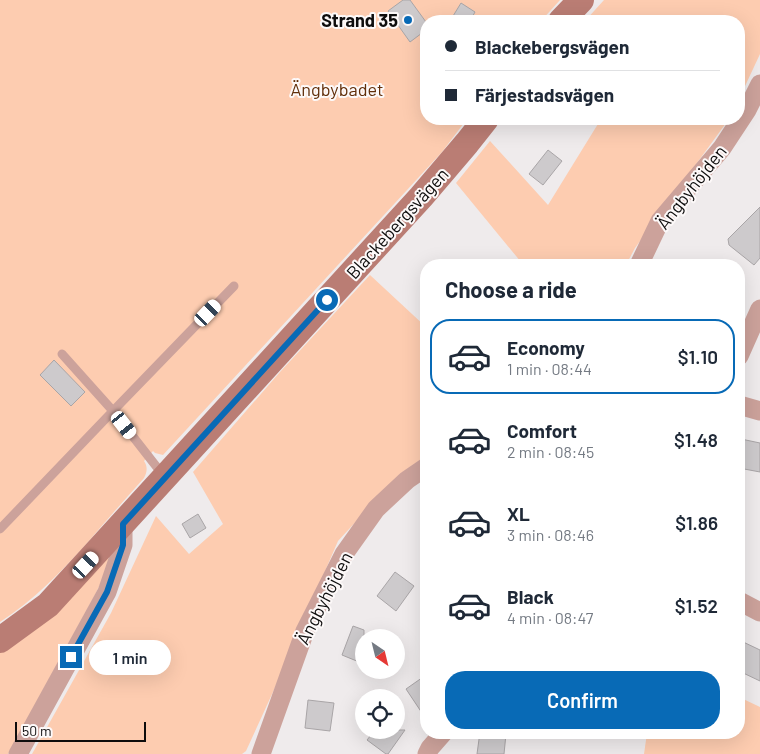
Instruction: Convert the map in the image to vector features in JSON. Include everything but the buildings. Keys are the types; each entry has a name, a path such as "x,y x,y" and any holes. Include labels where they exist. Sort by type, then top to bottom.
{"street":[{"path":"567,15 581,0"},
{"name":"Ängbyhöjden","path":"745,113 760,84"},
{"name":"Blackebergsvägen","path":"0,640 48,605 421,197 481,125"},
{"name":"Ängbyhöjden","path":"642,259 660,221 722,148 737,125"},
{"path":"745,343 760,309"},
{"path":"745,407 760,411"},
{"name":"Ängbyhöjden","path":"260,754 305,631 344,554 376,509 407,480 420,471"},
{"path":"407,480 420,483"},
{"path":"18,754 107,592 123,545 123,524"},
{"path":"745,604 760,612"},
{"path":"427,754 438,739"}],"lane":[{"path":"0,530 234,286"},
{"path":"62,354 113,411 165,478"}],"green space":[{"name":"Ängbybadet","path":"0,0 560,0 546,15 420,15 420,125 462,125 442,152 163,455 153,451 144,461 147,470 144,478 78,553 36,595 0,622"},
{"path":"604,0 760,0 760,54 745,86 745,15 590,15"},
{"path":"597,125 725,125 635,248 629,259 519,259 456,183 490,141 548,205"},
{"path":"370,275 420,321 420,460 400,474 338,541 246,751 242,754 32,754 111,613 156,516 189,554 223,524 193,472 280,372"},
{"path":"108,556 109,566 96,593 8,754 0,754 0,652"},
{"path":"745,700 760,707 760,754 644,754 646,739 745,739"}],"place":[{"name":"Strand 35","path":"408,20"}],"route":[{"path":"71,657 107,592 123,545 123,524 327,300"}]}
